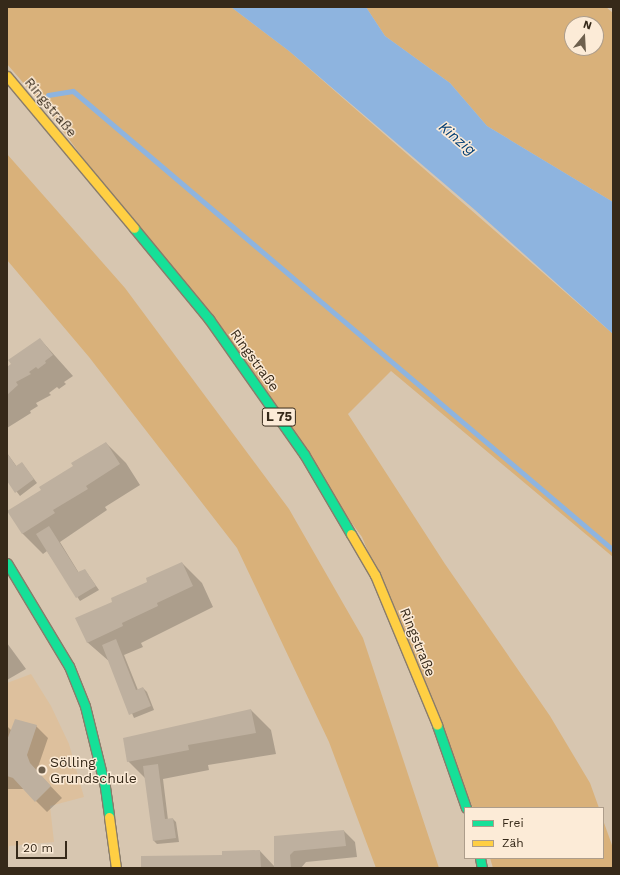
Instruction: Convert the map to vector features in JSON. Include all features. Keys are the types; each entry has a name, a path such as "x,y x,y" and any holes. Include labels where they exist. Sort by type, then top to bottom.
{"main road":[{"name":"Ringstraße","path":"7,76 209,319 304,454 375,576 446,748 466,807"},
{"path":"7,563 69,666 85,706 105,787 116,868"}],"shaded area":[{"path":"7,7 231,7 289,51 613,334 613,557 391,371 348,414 445,564 550,716 590,783 599,807 473,807 362,537 52,116 7,64"},
{"path":"366,7 606,7 613,13 613,202 487,126 450,83 385,36"},
{"path":"7,154 125,288 289,509 363,638 439,868 376,868 329,742 237,548 89,357 7,260"},
{"name":"Sölling Grundschule","path":"31,674 51,706 69,744 84,797 50,806 54,842 9,846 7,868 7,683"},
{"path":"604,823 613,848 613,868 493,868 490,859 604,859"}],"water":[{"name":"Kinzig","path":"231,7 366,7 385,36 450,83 487,126 613,202 613,334 475,210 289,51"}],"building":[{"path":"40,338 53,355 38,369 36,367 29,372 31,374 16,382 18,385 7,395 7,367 11,364 8,360"},
{"path":"106,442 120,464 86,486 88,489 53,510 55,513 22,534 7,511 41,490 39,487 73,466 71,463"},
{"path":"7,453 16,466 22,462 34,479 15,493 7,481"},
{"path":"49,526 78,572 85,569 96,586 76,598 36,534"},
{"path":"182,562 193,586 157,603 158,606 122,623 123,626 87,643 75,618 112,602 111,598 147,582 146,578"},
{"path":"116,639 136,690 143,687 151,706 129,715 102,645"},
{"path":"251,709 256,733 188,745 189,750 127,762 123,738"},
{"path":"15,719 37,725 27,755 30,763 51,786 35,802 13,778 7,776 7,740"},
{"path":"158,764 165,819 173,818 176,838 153,841 143,766"},
{"path":"344,830 346,846 294,851 290,855 291,868 274,868 274,836"},
{"path":"260,850 261,868 141,868 141,856 222,855 222,851"}],"waterway":[{"path":"48,95 73,91 613,550"}],"traffic: fast":[{"path":"134,228 209,319 304,454 351,534"},
{"path":"7,563 69,666 85,706 105,787 109,817"},
{"path":"437,725 466,807"},
{"path":"480,859 482,868"}],"traffic: slow":[{"path":"7,76 134,228"},
{"path":"351,534 375,575 437,725"},
{"path":"109,817 116,868"}],"place":[{"name":"Sölling Grundschule","path":"42,770"}]}
